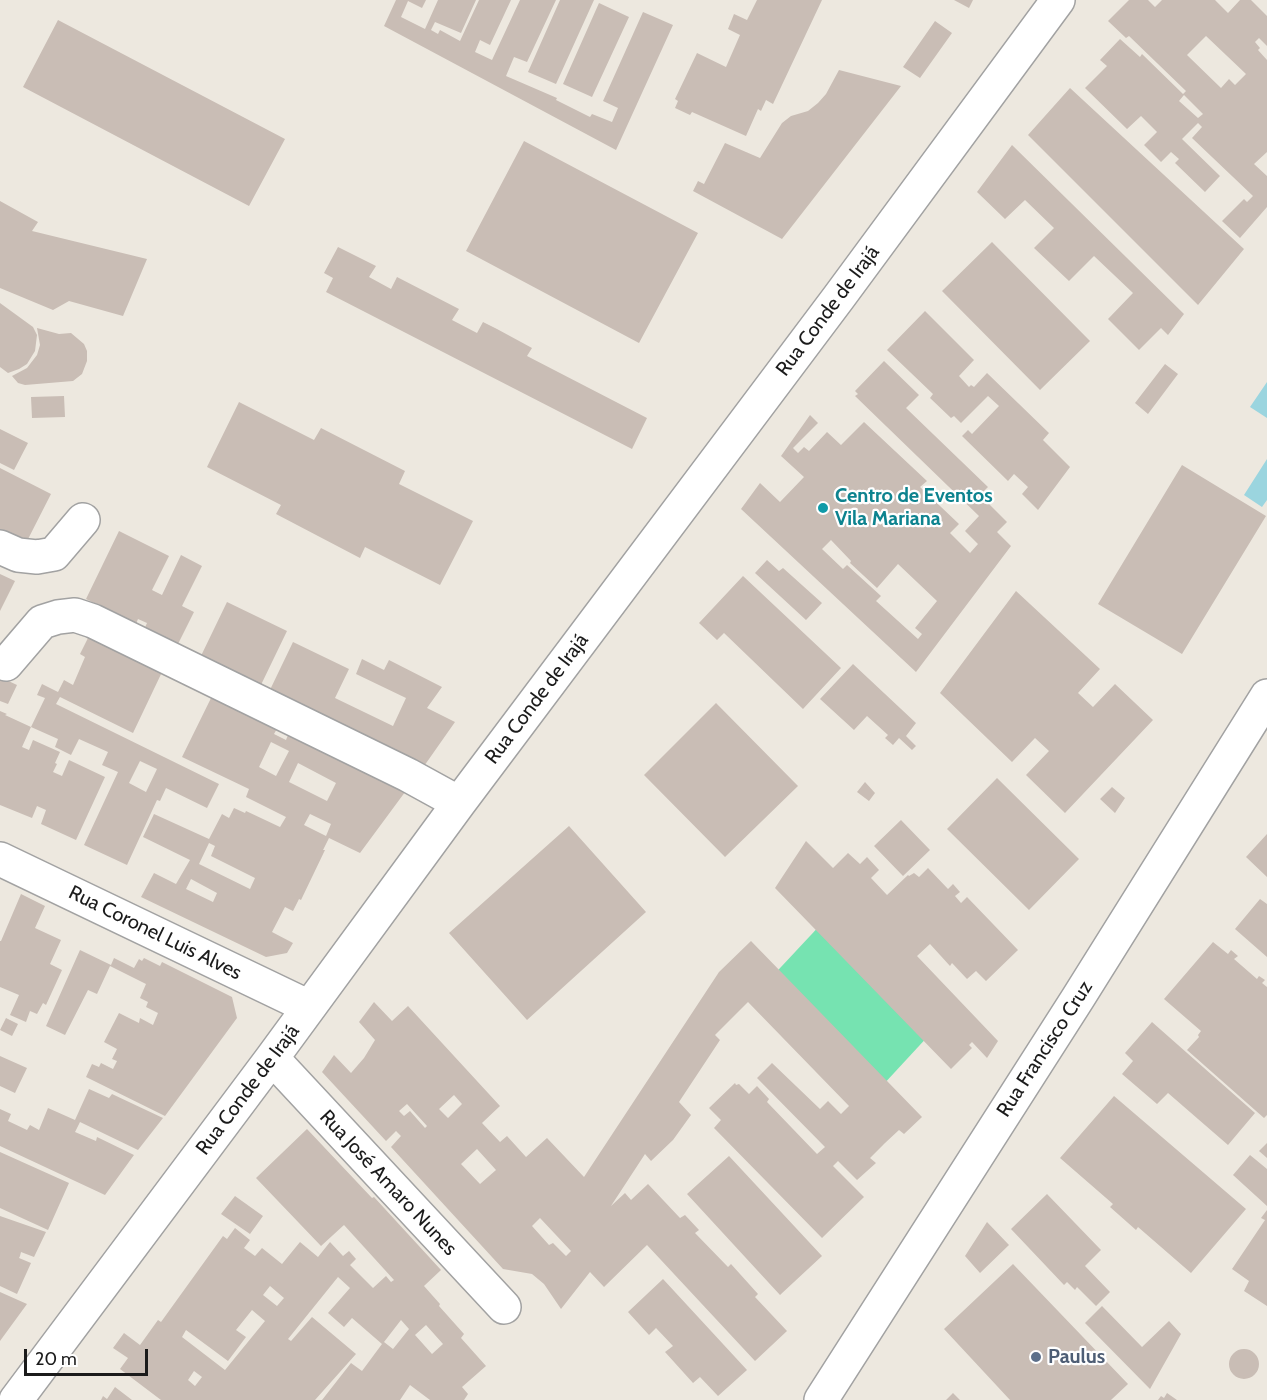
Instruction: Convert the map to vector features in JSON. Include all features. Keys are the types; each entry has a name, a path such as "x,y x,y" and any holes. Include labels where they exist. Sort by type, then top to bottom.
{"street":[{"name":"Rua Conde de Irajá","path":"16,1400 1058,0"},
{"path":"0,547 18,555 37,557 54,554 83,520"},
{"path":"6,664 42,622 75,615 93,621 459,802"},
{"name":"Rua Francisco Cruz","path":"821,1400 1078,998 1267,696"},
{"name":"Rua Coronel Luis Alves","path":"0,859 309,1007"},
{"name":"Rua José Amaro Nunes","path":"272,1058 504,1307"}],"green space":[{"path":"824,921 931,1033 882,1086 767,982"}],"water":[{"path":"1267,382 1267,418 1250,407"},
{"path":"1267,459 1267,500 1262,507 1244,495"}],"building":[{"path":"396,0 426,0 422,8 408,1 401,17 425,29 438,0 476,0 461,33 435,22 431,30 438,34 440,30 460,41 479,0 511,0 490,45 480,40 475,52 492,60 520,0 556,0 527,62 514,57 506,76 557,98 556,100 590,117 592,114 612,122 618,108 603,101 643,12 673,25 616,150 384,26"},
{"path":"560,0 594,0 556,84 528,72"},
{"path":"757,0 822,0 773,104 766,100 761,111 758,109 746,136 692,112 690,115 675,108 678,101 675,99 697,53 726,67 740,35 728,29 734,14 747,20"},
{"path":"954,0 973,0 969,8"},
{"path":"1129,0 1148,0 1155,7 1162,0 1215,0 1228,13 1240,0 1251,0 1267,16 1267,46 1259,38 1255,42 1260,48 1258,50 1267,60 1267,152 1254,164 1267,176 1267,207 1240,238 1222,221 1244,199 1247,202 1253,196 1192,138 1202,127 1198,123 1182,139 1220,176 1205,192 1175,163 1179,159 1171,152 1161,162 1144,145 1157,132 1141,116 1127,129 1085,88 1107,66 1100,60 1120,39 1140,57 1142,54 1183,94 1186,91 1129,36 1126,38 1108,21","holes":["1206,36 1246,74 1235,85 1229,79 1221,88 1187,55","1184,95 1203,114 1198,118 1179,101"]},
{"path":"599,3 629,17 592,97 563,84"},
{"path":"58,20 285,139 249,206 23,87"},
{"path":"935,21 952,33 920,78 903,67"},
{"path":"839,70 901,86 782,239 693,191 698,181 704,184 725,143 760,158 782,123 791,116 808,111 818,103 826,94"},
{"path":"1070,88 1244,249 1198,305 1028,135"},
{"path":"524,141 698,233 639,343 466,251"},
{"path":"1012,145 1184,314 1168,335 1161,328 1139,350 1108,319 1133,293 1094,256 1069,281 1034,248 1054,228 1025,200 1005,219 977,192"},
{"path":"0,201 38,222 32,231 147,259 123,316 69,301 53,310 0,288"},
{"path":"992,242 1090,341 1040,390 942,291"},
{"path":"338,247 376,266 369,277 391,289 397,277 459,309 452,320 477,333 483,322 497,329 532,348 527,356 647,418 632,449 326,292 333,278 324,273"},
{"path":"0,303 33,327 37,335 35,351 27,364 8,373 0,367"},
{"path":"925,311 974,360 959,376 969,387 971,385 974,387 987,373 1049,433 1043,440 1070,467 1038,510 1022,494 1028,487 1014,474 1008,481 962,436 968,430 972,434 999,406 988,396 961,423 954,416 951,418 930,398 933,394 887,350"},
{"path":"37,328 59,334 71,333 84,344 87,361 82,374 73,381 25,385 18,383 12,376 27,368 37,355 40,345"},
{"path":"884,361 919,395 906,408 988,487 980,495 1007,522 997,532 1011,546 916,672 741,509 760,483 780,502 804,477 781,456 810,415 818,423 793,448 798,453 804,447 809,451 827,432 841,445 864,422 927,481 920,487 959,524 950,533 970,553 978,544 965,531 979,516 855,396 858,394 855,391","holes":["831,540 851,561 850,563 877,588 898,564 937,601 915,628 922,634 918,639 876,601 881,596 847,565 843,569 822,549"]},
{"path":"1165,364 1178,374 1148,414 1135,403"},
{"path":"64,396 65,417 32,418 31,397"},
{"path":"239,402 314,440 321,428 405,471 399,484 473,521 440,585 365,547 360,558 276,514 281,505 207,467"},
{"path":"0,429 28,443 14,470 0,463"},
{"path":"1182,465 1266,516 1182,654 1098,604"},
{"path":"0,468 51,494 25,545 0,536"},
{"path":"119,531 169,556 152,590 162,595 181,555 202,566 182,606 194,612 176,648 143,632 147,623 138,619 136,624 86,599"},
{"path":"767,560 779,571 783,568 822,603 806,620 755,573"},
{"path":"0,574 15,581 0,611"},
{"path":"743,576 841,668 803,709 724,633 717,640 699,623"},
{"path":"1016,591 1100,669 1078,693 1093,707 1115,684 1153,720 1065,813 1026,775 1049,751 1035,738 1012,762 940,693"},
{"path":"227,602 287,631 259,689 199,660"},
{"path":"90,634 163,670 133,733 60,697 56,704 219,784 207,808 166,788 160,801 157,800 127,865 84,845 118,772 102,765 108,752 79,739 71,755 55,747 58,739 31,727 45,698 37,695 42,684 58,692 64,680 73,685 85,657 80,654","holes":["140,761 157,769 146,792 129,783"]},
{"path":"293,642 349,669 335,698 393,726 406,698 356,674 362,659 384,670 389,660 442,687 427,708 455,722 422,769 268,694"},
{"path":"853,664 916,723 906,736 916,746 912,750 899,738 893,745 885,738 888,735 867,716 854,730 820,699"},
{"path":"0,677 17,685 8,704 0,701"},
{"path":"214,692 279,725 274,734 286,740 290,730 408,788 360,853 329,838 301,900 299,899 293,911 285,907 272,932 293,943 287,953 266,957 141,897 154,873 176,884 190,860 143,837 154,814 209,839 222,814 229,818 234,808 245,813 246,811 280,827 286,817 246,797 249,789 182,757","holes":["271,742 289,751 276,776 259,767","298,763 336,783 327,801 289,782","310,814 331,824 326,836 304,825","209,843 215,846 211,856 255,878 250,889 199,864","191,879 217,893 213,902 186,889"]},
{"path":"716,703 798,786 725,857 644,775"},
{"path":"0,711 7,714 5,715 31,727 22,747 29,750 33,740 60,752 53,772 62,776 69,760 105,777 76,840 41,824 46,810 37,806 32,818 0,805"},
{"path":"997,778 1079,859 1029,910 947,829"},
{"path":"865,782 875,793 869,801 857,792"},
{"path":"1112,787 1125,798 1115,813 1100,799"},
{"path":"901,820 930,850 903,876 874,846"},
{"path":"569,826 646,912 527,1020 449,933"},
{"path":"1267,834 1267,877 1246,857"},
{"path":"806,841 833,868 848,853 860,864 867,857 879,870 871,878 887,895 908,875 914,873 919,877 928,868 948,889 953,884 960,892 955,896 961,903 967,897 1018,950 986,981 976,971 967,979 952,963 950,966 930,944 917,956 998,1041 987,1058 972,1042 969,1045 972,1048 951,1069 775,888"},
{"path":"21,894 45,906 35,928 61,940 50,964 62,970 46,1005 43,1003 37,1014 30,1011 26,1022 10,1015 19,995 0,987 0,941"},
{"path":"1260,899 1267,904 1267,957 1235,929"},
{"path":"751,941 922,1117 904,1134 899,1130 885,1143 870,1158 876,1163 857,1180 838,1161 833,1166 864,1197 822,1238 714,1128 721,1120 709,1108 735,1083 749,1094 757,1086 769,1099 767,1102 817,1154 825,1147 757,1078 772,1063 820,1109 828,1101 841,1114 849,1106 748,1002 715,1035 720,1040 679,1102 691,1115 673,1140 651,1161 645,1154 611,1206 625,1193 631,1200 648,1184 680,1218 685,1215 699,1230 695,1233 728,1267 731,1264 758,1294 755,1297 787,1331 755,1361 647,1245 604,1287 590,1272 561,1309 544,1284 532,1274 503,1269 391,1147 401,1136 396,1131 386,1141 322,1072 334,1055 351,1073 364,1058 375,1040 359,1022 374,1002 392,1021 408,1006 500,1106 482,1123 500,1142 507,1136 526,1157 547,1138 584,1177 719,972","holes":["454,1095 462,1104 448,1118 439,1109","407,1104 427,1126 425,1128 410,1111 404,1116 399,1111","477,1149 496,1170 480,1184 461,1164","540,1218 571,1251 566,1256 553,1243 549,1245 532,1226"]},
{"path":"1213,942 1228,954 1231,950 1238,956 1234,959 1257,979 1259,976 1265,980 1262,983 1267,987 1267,1115 1264,1118 1187,1050 1199,1037 1201,1031 1164,999"},
{"path":"80,950 111,965 114,958 134,968 139,959 142,961 144,958 160,966 162,962 232,997 237,1018 165,1116 86,1077 92,1064 99,1067 101,1063 113,1069 117,1061 112,1059 117,1049 104,1042 119,1013 139,1023 140,1018 153,1025 158,1013 146,1007 148,1002 140,998 146,984 110,966 97,994 88,990 65,1035 46,1026"},
{"path":"6,1018 18,1024 12,1036 0,1030"},
{"path":"1152,1022 1255,1113 1228,1145 1168,1093 1157,1104 1122,1074 1133,1061 1125,1053"},
{"path":"0,1056 27,1068 15,1093 0,1086"},
{"path":"89,1089 109,1098 112,1094 163,1118 138,1150 80,1122 75,1132 96,1141 97,1137 134,1155 105,1195 0,1146 0,1109 11,1114 8,1121 27,1130 30,1125 39,1130 48,1108 75,1120"},
{"path":"1114,1096 1246,1209 1191,1273 1138,1227 1136,1230 1110,1207 1113,1204 1060,1158"},
{"path":"307,1129 372,1198 374,1197 441,1270 424,1286 464,1334 461,1338 486,1366 462,1387 468,1394 464,1400 430,1400 410,1385 400,1400 322,1400 351,1363 362,1371 382,1344 352,1318 344,1327 328,1313 350,1288 338,1277 288,1339 291,1341 312,1317 356,1354 315,1400 161,1400 120,1369 128,1358 113,1348 124,1333 140,1345 158,1320 161,1322 223,1236 227,1239 235,1228 250,1240 244,1248 255,1256 262,1248 282,1264 300,1242 318,1257 330,1242 343,1256 349,1251 356,1259 350,1265 373,1288 386,1276 391,1282 394,1280 344,1225 321,1246 256,1178","holes":["270,1286 284,1298 277,1306 263,1295","252,1310 265,1321 225,1370 182,1337 186,1330 228,1361 246,1337 236,1330","401,1320 409,1329 393,1349 384,1342","426,1325 443,1344 432,1354 415,1335","194,1371 202,1377 195,1386 188,1380"]},
{"path":"1267,1143 1267,1158 1259,1151"},
{"path":"0,1152 69,1183 48,1230 0,1208"},
{"path":"1250,1155 1267,1169 1267,1206 1233,1175"},
{"path":"729,1156 822,1256 780,1295 687,1194"},
{"path":"1047,1194 1101,1250 1085,1266 1110,1292 1096,1306 1077,1287 1075,1290 1067,1282 1064,1285 1011,1229"},
{"path":"235,1196 263,1216 250,1234 221,1214"},
{"path":"1267,1210 1267,1306 1244,1291 1249,1281 1232,1269 1265,1220 1261,1218"},
{"path":"0,1216 46,1232 34,1257 21,1252 19,1258 31,1263 17,1294 0,1286"},
{"path":"987,1222 1009,1245 980,1273 965,1256"},
{"name":"Paulus","path":"1013,1264 1128,1384 1111,1400 1010,1400 944,1329"},
{"path":"663,1279 747,1370 718,1396 700,1377 693,1383 665,1352 673,1346 656,1328 649,1335 628,1312"},
{"path":"0,1292 27,1304 0,1341"},
{"path":"1102,1306 1142,1347 1169,1321 1181,1334 1150,1389 1085,1323"},
{"path":"1244,1349 1255,1353 1259,1364 1255,1375 1244,1379 1233,1375 1229,1364 1233,1353"},
{"path":"115,1387 132,1400 101,1400 103,1396 107,1399"},
{"path":"953,1393 960,1400 946,1400"},
{"path":"1167,1393 1177,1400 1158,1400 1161,1396 1164,1398"}],"place":[{"name":"Centro de Eventos Vila Mariana","path":"823,508"},
{"name":"Paulus","path":"1036,1357"}]}
